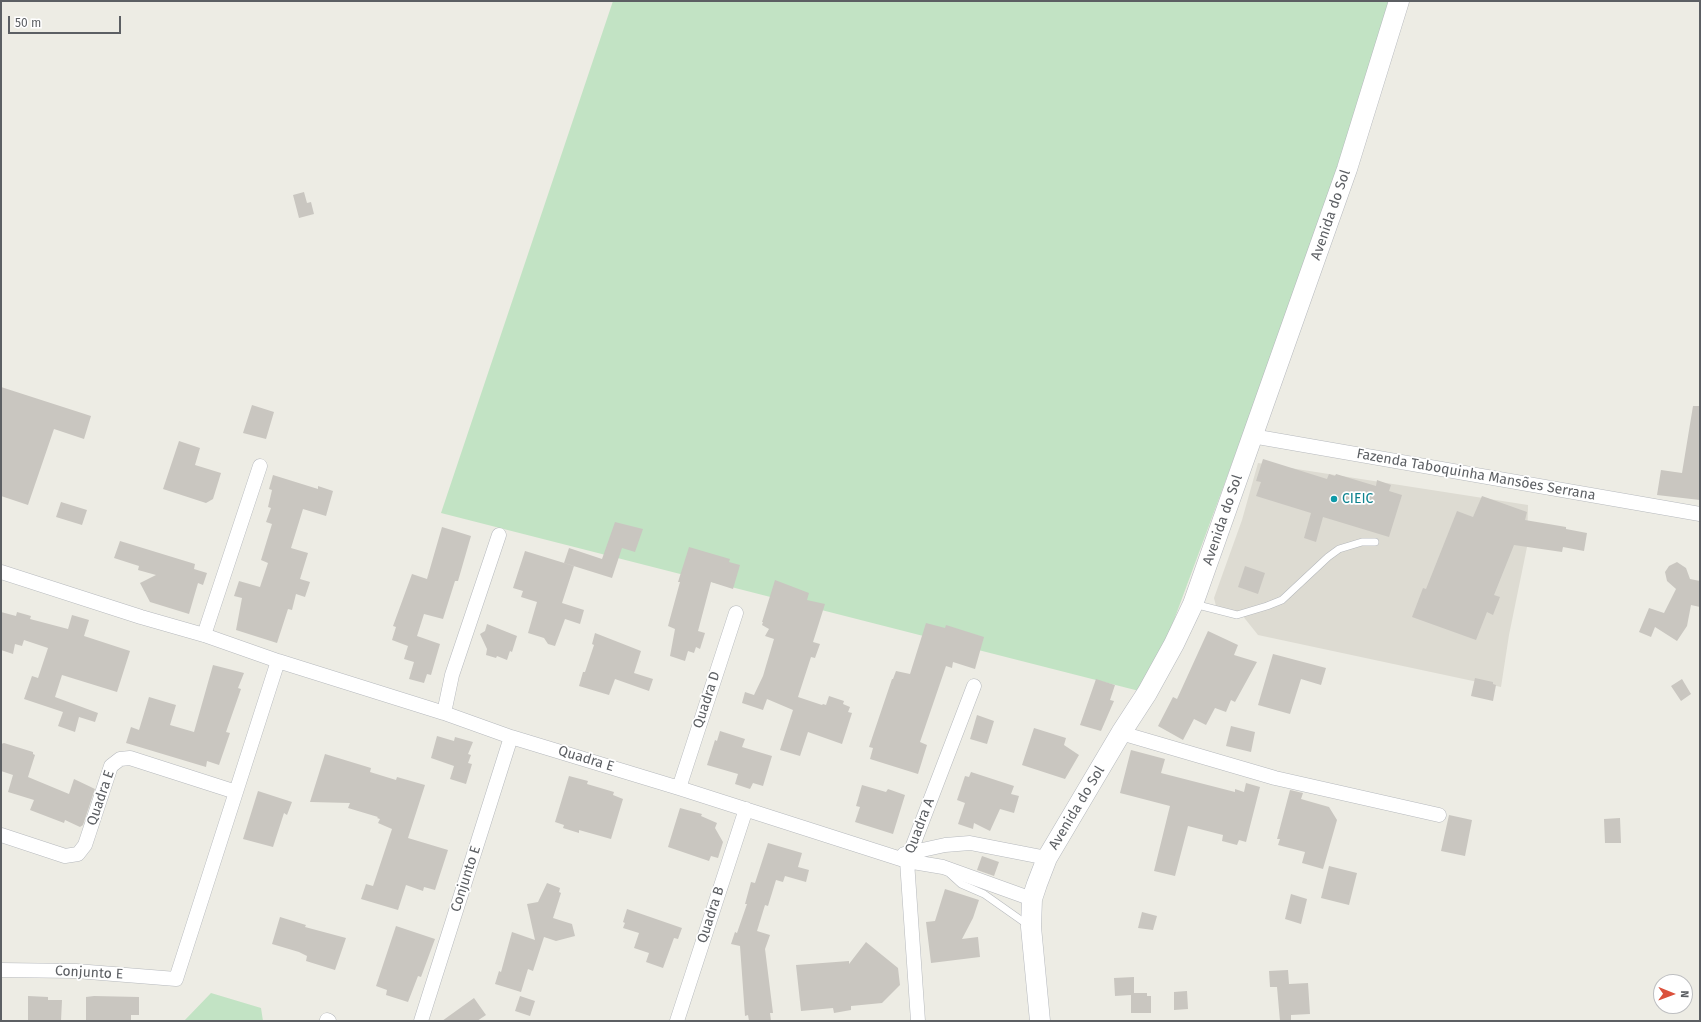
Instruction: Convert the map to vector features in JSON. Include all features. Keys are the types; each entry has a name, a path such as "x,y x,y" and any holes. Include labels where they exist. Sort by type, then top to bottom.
{"street":[{"name":"Avenida do Sol","path":"1040,1021 1031,927 1032,899 1047,858 1121,733 1148,693 1194,604 1347,169 1399,1"},
{"name":"Fazenda Taboquinha Mansões Serrana","path":"1252,436 1700,514"},
{"path":"204,635 260,466"},
{"path":"444,713 457,662 499,535"},
{"name":"Quadra E","path":"1,572 141,617 204,635 278,661 444,713 511,737 904,857 943,867 1032,899"},
{"name":"Quadra D","path":"679,788 736,613"},
{"path":"236,792 278,661"},
{"name":"Quadra A","path":"918,1021 904,857 974,686"},
{"path":"1121,733 1275,778 1439,815"},
{"name":"Conjunto E","path":"421,1021 511,737"},
{"name":"Quadra E","path":"1,835 65,856 78,854 85,845 111,766 120,759 130,758 236,792"},
{"name":"Conjunto E","path":"1,970 76,970 176,979 236,792"},
{"name":"Quadra B","path":"677,1021 746,809"},
{"path":"904,857 945,846 970,843 1047,858"}],"lane":[{"path":"1194,604 1237,615 1267,606 1282,600 1328,557 1339,549 1362,542 1375,542"},
{"path":"943,867 961,884 984,894 1031,927"}],"shaded area":[{"path":"1258,463 1528,505 1527,547 1509,635 1501,687 1258,635 1242,615 1216,606 1214,598 1242,520"}],"green space":[{"path":"613,1 1403,1 1147,693 441,513"},
{"path":"211,993 261,1008 263,1021 184,1021"}],"building":[{"path":"304,192 307,203 311,202 314,214 299,218 293,195"},
{"path":"1,387 91,416 84,439 54,429 28,505 1,496"},
{"path":"252,405 274,412 266,439 243,433"},
{"path":"1693,406 1700,406 1700,500 1657,495 1661,470 1682,473"},
{"path":"179,441 200,448 195,465 221,473 213,499 206,503 163,489"},
{"name":"CIEIC","path":"1263,459 1327,479 1329,474 1335,476 1336,474 1376,486 1377,480 1391,485 1389,491 1402,495 1389,537 1323,517 1316,542 1304,538 1311,513 1256,496 1261,482 1256,481"},
{"path":"273,475 318,489 318,486 333,491 326,516 303,509 291,548 308,553 300,579 310,582 305,597 296,594 292,610 288,609 277,643 236,630 242,598 234,596 239,581 260,587 268,563 261,560 272,524 266,522 271,508 268,507 272,490 269,489"},
{"path":"1482,496 1527,512 1525,520 1566,527 1566,529 1587,533 1584,551 1563,547 1562,552 1514,545 1494,595 1500,597 1493,615 1487,612 1476,640 1412,617 1423,588 1426,589 1457,511 1473,517"},
{"path":"61,502 87,510 82,525 56,517"},
{"path":"615,522 643,529 635,552 622,548 612,578 564,563 569,548 602,559"},
{"path":"442,527 471,536 458,581 455,581 443,619 424,614 417,636 440,644 431,675 427,674 424,683 409,679 414,662 404,659 408,646 392,640 396,627 393,626 412,574 427,579"},
{"path":"120,541 195,564 194,569 207,573 203,585 198,583 189,614 150,602 140,583 156,575 138,570 139,566 114,558"},
{"path":"689,547 730,559 729,562 740,565 733,589 711,582 698,631 705,633 700,649 696,647 694,653 688,651 685,661 670,656 675,629 668,626 680,582 678,582"},
{"path":"525,551 574,566 562,603 584,610 580,624 565,619 555,646 548,644 544,638 528,633 537,602 521,597 523,591 513,588"},
{"path":"1677,562 1686,568 1690,579 1700,581 1700,607 1691,605 1687,626 1677,641 1655,627 1651,637 1639,632 1649,608 1664,613 1676,589 1667,581 1665,572 1669,566"},
{"path":"1245,566 1265,573 1258,594 1238,587"},
{"path":"775,580 809,593 807,600 825,604 813,642 820,644 815,658 811,657 798,697 826,705 829,696 844,701 843,704 850,707 848,712 852,713 842,744 808,732 800,756 780,750 793,710 767,699 763,710 742,703 745,692 754,695 763,676 774,639 765,636 769,629 762,625 762,622"},
{"path":"1,612 16,616 17,612 31,616 30,619 68,629 72,615 89,620 84,636 130,651 117,692 62,675 55,697 98,713 95,722 79,717 75,732 58,726 63,712 24,699 32,676 38,678 48,648 24,640 22,646 15,644 13,654 1,650"},
{"path":"926,623 945,628 946,625 984,637 975,669 953,662 952,668 946,666 920,742 927,745 918,774 870,759 873,748 869,747 892,679 896,671 910,674"},
{"path":"487,624 517,636 512,652 510,651 507,660 497,656 496,658 486,655 487,649 480,634 485,631"},
{"path":"1208,631 1238,645 1234,655 1257,662 1235,702 1231,700 1226,712 1215,708 1206,725 1194,719 1183,740 1158,726 1173,697 1177,699"},
{"path":"595,633 641,651 634,673 653,679 649,691 615,679 609,695 579,686 594,645 592,644"},
{"path":"1273,654 1326,668 1321,685 1301,679 1290,714 1258,705"},
{"path":"213,665 244,673 238,688 241,689 226,732 230,733 219,765 207,761 206,767 126,743 131,727 139,730 149,697 176,705 170,725 194,732"},
{"path":"1475,678 1493,682 1493,684 1496,685 1493,701 1471,696"},
{"path":"1096,679 1115,685 1110,700 1114,701 1101,731 1080,725"},
{"path":"1682,679 1691,694 1681,701 1671,686"},
{"path":"977,715 994,721 987,744 970,739"},
{"path":"1231,726 1255,732 1251,752 1226,746"},
{"path":"1034,728 1066,738 1064,745 1079,755 1065,779 1022,765"},
{"path":"720,731 745,739 742,747 772,756 763,786 753,783 750,789 735,784 738,774 707,765 715,740 717,741"},
{"path":"437,736 454,741 455,737 473,742 468,754 471,755 468,763 472,764 466,784 450,779 454,766 431,758"},
{"path":"4,743 33,752 35,755 28,777 69,794 74,779 95,789 83,825 80,827 65,820 64,823 30,810 34,800 8,792 13,775 1,771 1,744"},
{"path":"1131,750 1165,759 1161,773 1235,792 1235,789 1244,792 1246,783 1260,787 1246,842 1239,840 1237,845 1222,841 1223,835 1188,826 1175,876 1154,871 1170,806 1120,793"},
{"path":"325,754 371,768 370,772 396,780 397,777 425,785 408,838 448,850 435,890 424,887 423,891 406,885 398,910 361,899 366,884 373,886 392,829 378,823 380,819 377,818 378,817 348,808 350,803 310,802"},
{"path":"971,772 1014,786 1011,794 1019,796 1014,813 1000,809 990,831 974,823 973,829 958,824 965,803 957,800 965,776 969,777"},
{"path":"569,776 588,781 587,784 614,792 613,795 623,799 611,839 579,830 579,833 563,828 564,825 555,822"},
{"path":"862,785 886,792 888,789 905,795 893,834 855,822 860,807 856,806"},
{"path":"1290,790 1303,793 1301,799 1329,807 1337,820 1323,869 1302,863 1305,852 1278,845 1280,839 1277,839"},
{"path":"258,791 292,802 287,815 284,813 273,847 243,839"},
{"path":"680,808 702,814 701,816 717,823 715,828 723,842 718,858 711,856 709,861 668,847"},
{"path":"1449,815 1472,820 1465,856 1441,851"},
{"path":"1620,818 1621,843 1605,843 1604,819"},
{"path":"768,843 802,853 798,867 809,870 806,882 785,876 783,882 776,880 768,906 765,905 757,931 770,935 765,949 773,1013 770,1013 771,1021 749,1021 748,1015 745,1016 740,946 731,944 735,932 737,933 747,904 745,904 751,882 755,883"},
{"path":"982,856 999,862 994,876 977,870"},
{"path":"1329,866 1357,873 1349,905 1321,898"},
{"path":"547,883 560,888 559,892 561,893 553,918 572,924 575,936 556,941 544,937 533,971 528,969 521,992 495,984 499,971 501,972 512,932 535,940 527,904 538,902"},
{"path":"945,889 979,900 973,918 962,939 978,937 980,957 931,963 926,922 935,921"},
{"path":"1291,894 1307,899 1301,924 1285,919"},
{"path":"627,909 682,928 678,939 674,938 663,968 646,962 649,953 634,948 639,933 623,928 625,923 623,922"},
{"path":"1142,912 1157,916 1153,930 1138,928"},
{"path":"280,917 306,925 305,927 346,938 335,970 306,961 307,956 299,952 272,944"},
{"path":"396,926 435,939 421,977 418,976 408,1002 386,995 387,990 376,986"},
{"path":"866,942 898,968 900,985 882,1003 851,1006 851,1010 834,1013 833,1008 801,1011 796,965 849,961 849,964"},
{"path":"1288,970 1289,984 1308,983 1310,1014 1291,1015 1291,1021 1280,1021 1277,987 1270,987 1269,971"},
{"path":"1134,977 1134,993 1147,993 1147,996 1151,996 1151,1013 1131,1013 1131,995 1115,996 1114,978"},
{"path":"1187,991 1188,1009 1174,1010 1174,992"},
{"path":"28,996 48,997 48,1000 62,1000 61,1021 28,1021"},
{"path":"520,996 535,1001 530,1016 515,1011"},
{"path":"86,997 139,997 139,1015 131,1015 131,1021 86,1021"},
{"path":"474,998 486,1015 477,1021 442,1021"}],"place":[{"name":"CIEIC","path":"1334,499"}]}
